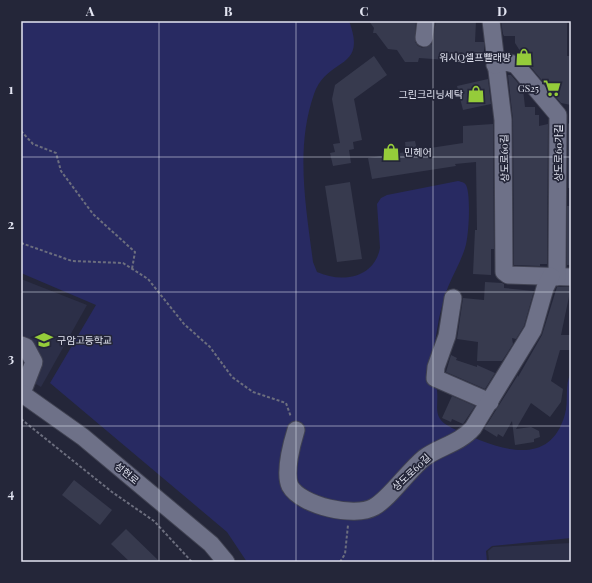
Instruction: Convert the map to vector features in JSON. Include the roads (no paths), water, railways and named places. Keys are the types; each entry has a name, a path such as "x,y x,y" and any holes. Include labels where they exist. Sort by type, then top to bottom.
{"street":[{"name":"상도로60길","path":"491,21 495,64 503,120 504,272 508,275 560,277"},
{"name":"상도로60가길","path":"495,64 507,62 516,64 564,113 560,277"},
{"name":"상도로60길","path":"296,430 292,440 288,474 290,487 304,500 349,512 373,508 423,459 467,434 490,402 533,330 545,288 560,277"},
{"path":"453,298 447,336 436,367 435,378 490,402"},
{"path":"21,345 26,347 34,362 21,393"},
{"name":"성현로","path":"21,393 83,437 212,544 226,562"}],"place":[{"name":"워시Q셀프빨래방","path":"524,57"},
{"name":"GS25","path":"552,88"},
{"name":"그린크리닝세탁","path":"476,94"},
{"name":"민헤어","path":"391,152"},
{"name":"구암고등학교","path":"44,340"}]}
